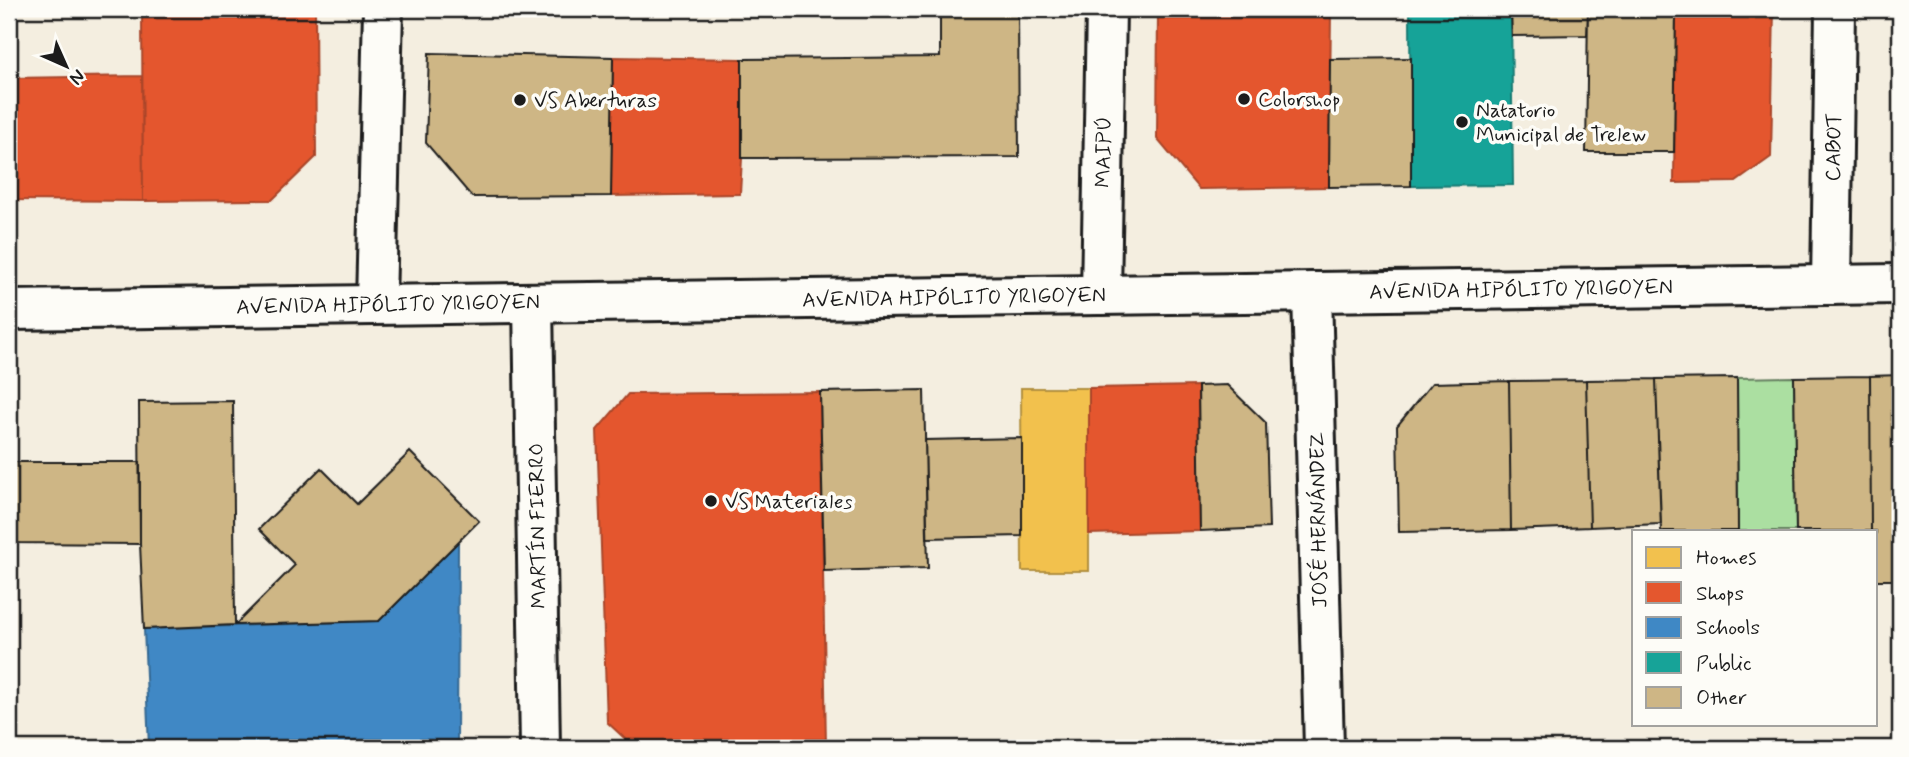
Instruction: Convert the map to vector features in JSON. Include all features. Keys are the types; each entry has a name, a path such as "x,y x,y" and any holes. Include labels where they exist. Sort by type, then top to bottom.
{"main road":[{"path":"376,304 383,9"},
{"name":"MAIPÚ","path":"1101,295 1105,9"},
{"name":"CABOT","path":"1830,285 1835,9"},
{"name":"AVENIDA HIPÓLITO YRIGOYEN","path":"9,310 1900,284"},
{"name":"JOSÉ HERNÁNDEZ","path":"1312,292 1324,748"},
{"name":"MARTÍN FIERRO","path":"533,303 540,748"}],"green space":[{"path":"1794,377 1796,530 1738,530 1737,378"}],"building: Homes":[{"path":"1900,9 1900,145 1897,141"},
{"path":"1021,388 1089,388 1089,571 1022,571"}],"building: Shops":[{"path":"142,9 315,9 316,157 272,200 143,201"},
{"name":"Colorshop","path":"1158,9 1331,9 1329,187 1199,189 1157,139"},
{"path":"1676,9 1774,9 1771,157 1736,182 1674,183"},
{"path":"613,57 742,59 740,194 611,196"},
{"path":"142,76 143,201 9,200 9,78"},
{"path":"1198,386 1200,531 1089,534 1089,388"},
{"name":"VS Materiales","path":"820,392 826,747 635,748 607,722 597,430 628,394"}],"building: Schools":[{"path":"458,542 457,748 149,748 144,629 379,621"}],"building: Public":[{"name":"Natatorio Municipal de Trelew","path":"1410,9 1511,9 1513,185 1411,186"}],"building: Other":[{"path":"940,9 1018,9 1019,157 742,158 742,59 940,57"},
{"path":"1511,9 1588,9 1587,35 1512,36"},
{"path":"1588,9 1676,9 1674,152 1586,152"},
{"name":"VS Aberturas","path":"429,53 613,57 611,196 472,197 426,143"},
{"path":"1411,58 1411,186 1329,187 1330,59"},
{"path":"1900,375 1900,580 1878,580 1878,530 1871,530 1870,376"},
{"path":"1870,376 1871,530 1796,530 1794,377"},
{"path":"1737,378 1738,530 1661,530 1656,379"},
{"path":"1656,379 1661,524 1590,527 1586,380"},
{"path":"1586,380 1590,527 1511,530 1509,381"},
{"path":"1509,381 1511,530 1399,532 1397,426 1432,383"},
{"path":"1227,385 1266,423 1269,528 1200,531 1198,386"},
{"path":"924,390 928,568 824,571 820,392"},
{"path":"233,401 235,625 144,629 140,544 139,402"},
{"path":"1022,438 1022,536 927,538 925,440"},
{"path":"410,452 479,521 379,621 235,625 295,565 259,529 321,468 357,504"},
{"path":"9,462 140,462 140,544 9,543"}],"place":[{"name":"Colorshop","path":"1244,99"},
{"name":"VS Aberturas","path":"520,100"},
{"name":"Natatorio Municipal de Trelew","path":"1462,122"},
{"name":"VS Materiales","path":"711,501"}]}
